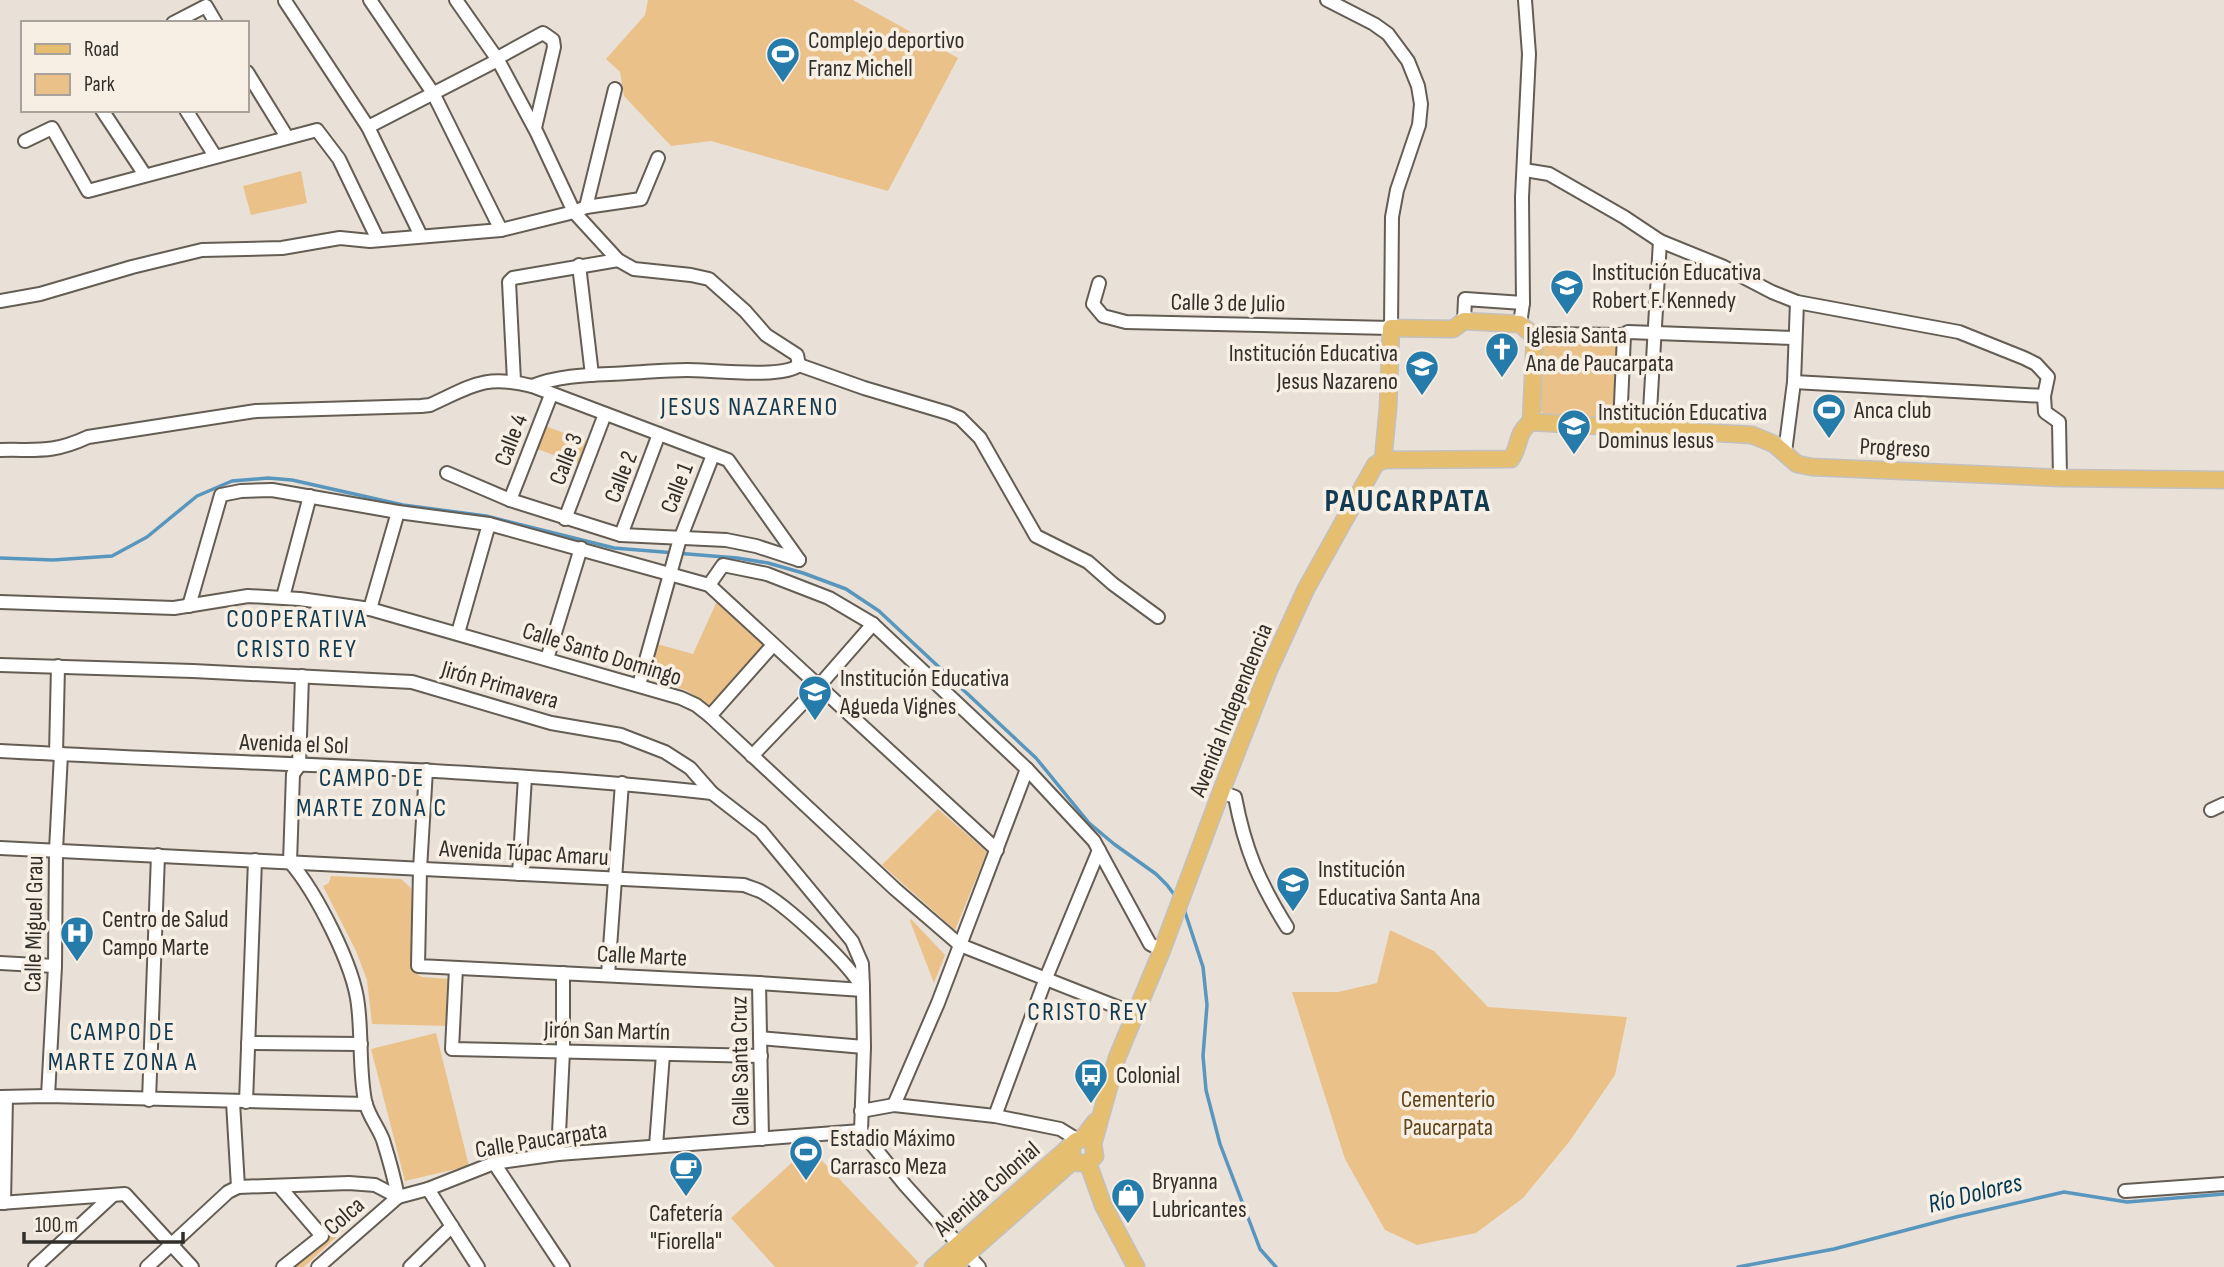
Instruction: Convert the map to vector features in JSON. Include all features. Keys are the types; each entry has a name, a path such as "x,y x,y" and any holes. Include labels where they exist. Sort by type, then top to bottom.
{"main road":[{"path":"1464,321 1520,324 1535,337 1531,422 1519,436 1516,451 1511,459 1383,460 1391,328 1453,329 1464,321"},
{"name":"Progreso","path":"1531,422 1752,435 1762,437 1785,452 1797,464 1812,467 2060,478 2224,480"},
{"name":"Avenida Independencia","path":"1081,1149 1101,1115 1117,1058 1162,950 1268,672 1306,589 1375,465 1383,460"},
{"path":"1081,1149 1103,1205 1136,1267"},
{"name":"Avenida Colonial","path":"933,1267 964,1249 1081,1149"},
{"name":"Avenida Colonial","path":"953,1267 964,1249"}],"street":[{"path":"284,0 295,0"},
{"path":"284,0 368,127 421,236"},
{"path":"370,0 433,93 501,230"},
{"path":"456,0 498,60 535,128 574,212 618,260 634,269 709,279 745,311 766,335 797,355 799,365"},
{"path":"1327,0 1388,34 1408,61 1418,86 1421,104 1419,125 1397,190 1392,217 1391,328"},
{"path":"1520,324 1524,303 1524,170 1529,54 1525,0"},
{"path":"177,21 206,6 215,21"},
{"path":"368,127 498,60 501,55 543,33 553,40 554,47 535,128"},
{"path":"248,74 287,137"},
{"path":"586,207 615,89"},
{"path":"103,112 145,176"},
{"path":"187,112 215,156"},
{"path":"24,141 52,128 88,191 317,130 339,159 378,240"},
{"path":"0,301 40,295 132,267 202,250 282,248 340,238 370,241 501,230 586,207 641,200 658,158"},
{"path":"1524,170 1549,174 1624,217 1660,242 1724,267 1797,302 1959,332 2036,364 2048,377 2044,396 2045,412 2059,422 2060,478"},
{"path":"1649,428 1660,242"},
{"path":"514,382 509,282 513,278 618,260"},
{"path":"579,265 592,375"},
{"name":"Calle 3 de Julio","path":"1100,283 1093,304 1103,316 1126,322 1391,328"},
{"path":"1464,321 1465,299 1524,303"},
{"path":"1785,452 1794,382 1797,302"},
{"path":"1535,337 1544,334 1624,335 1628,332 1655,332 1794,338"},
{"path":"1620,426 1624,335"},
{"path":"532,386 554,378 592,375 688,370 745,373 793,370 799,365"},
{"path":"799,365 960,418 980,438 1036,536 1088,562 1158,617"},
{"path":"0,450 52,450 88,437 256,411 421,407 484,381 514,382 532,386 731,463 799,560 756,546 726,540 680,540 621,534 510,500 447,473"},
{"path":"1794,382 2044,396"},
{"name":"Calle 4","path":"510,500 551,395"},
{"name":"Calle 3","path":"565,519 605,414"},
{"name":"Calle 2","path":"621,534 659,434"},
{"name":"Calle 1","path":"639,685 680,540 713,454"},
{"path":"188,606 221,495 241,491 272,490 398,513 489,524 671,569 709,584 997,850"},
{"path":"283,597 310,496"},
{"path":"370,609 398,513"},
{"path":"458,633 489,524"},
{"path":"547,659 581,548"},
{"path":"709,584 723,565 767,574 829,598 873,624 1061,803 1094,841 1150,944 1162,950"},
{"name":"Calle Santo Domingo","path":"0,602 174,607 248,596 283,597 370,609 681,698 710,716 895,889 960,945 1135,1014"},
{"path":"752,756 873,624"},
{"path":"710,716 774,645"},
{"name":"Jirón Primavera","path":"0,665 412,682 551,723 621,735 665,752 690,768 712,793 761,831 852,941 862,964 863,990"},
{"name":"Calle Miguel Grau","path":"48,1096 55,966 58,666"},
{"path":"302,676 299,766 293,774 290,862 303,877 343,953 358,1003 361,1071 366,1104 382,1138 398,1197"},
{"name":"Avenida el Sol","path":"0,751 426,770 622,783 712,793"},
{"path":"894,1105 938,1003 1027,769"},
{"path":"420,869 426,770"},
{"path":"519,874 525,777"},
{"path":"608,975 622,783"},
{"path":"1221,792 1235,797 1240,826 1253,865 1265,892 1287,927"},
{"path":"2211,810 2224,804"},
{"name":"Avenida Túpac Amaru","path":"0,848 744,885 778,902 844,962 863,990"},
{"path":"995,1116 1046,978 1099,850"},
{"path":"149,1100 158,855"},
{"path":"246,1102 255,860"},
{"name":"Calle Marte","path":"420,869 418,966 863,990"},
{"path":"0,963 55,966"},
{"name":"Jirón San Martín","path":"456,968 452,1049 761,1056"},
{"path":"558,1154 563,1051 563,973"},
{"name":"Calle Santa Cruz","path":"759,983 762,1139"},
{"path":"863,990 861,1132 979,1267"},
{"path":"760,1038 864,1047"},
{"path":"248,1043 361,1044"},
{"path":"656,1146 663,1054"},
{"path":"192,1267 119,1195 2,1203 3,1097 366,1104"},
{"path":"233,1102 238,1187"},
{"path":"861,1111 894,1105 995,1116 1060,1129 1081,1149"},
{"name":"Calle Paucarpata","path":"398,1197 428,1189 494,1163 558,1154 861,1132"},
{"path":"494,1163 562,1267"},
{"path":"146,1267 228,1192 238,1187 349,1183 375,1185 398,1197"},
{"path":"2125,1191 2224,1184"},
{"path":"279,1186 322,1236 283,1267"},
{"path":"428,1189 478,1267"},
{"path":"35,1267 119,1195"},
{"name":"Colca","path":"318,1267 398,1197"},
{"path":"410,1267 452,1226"}],"green space":[{"name":"Complejo deportivo Franz Michell","path":"648,0 853,0 958,58 888,191 711,141 671,146 624,96 620,72 606,59 645,15"},
{"path":"301,171 307,203 251,215 243,186"},
{"path":"1540,341 1612,343 1617,349 1615,413 1608,419 1545,415 1538,409"},
{"path":"545,426 587,441 579,464 537,449"},
{"path":"717,601 767,647 712,707 686,690 646,679 657,644 693,654"},
{"path":"938,809 987,852 955,930 882,865"},
{"path":"331,876 401,879 411,888 413,972 422,977 450,979 449,1026 372,1024 367,980 356,951 323,886 329,883"},
{"path":"911,919 945,955 934,983 910,921"},
{"name":"Cementerio Paucarpata","path":"1390,930 1434,951 1488,1007 1627,1017 1615,1075 1569,1142 1523,1198 1476,1233 1417,1245 1385,1230 1345,1159 1292,992 1338,992 1377,983"},
{"path":"436,1033 469,1166 405,1181 371,1049"},
{"name":"Estadio Máximo Carrasco Meza","path":"809,1147 919,1263 914,1267 775,1267 731,1218"},
{"path":"344,1223 347,1227 304,1267 294,1267"}],"waterway":[{"path":"0,558 53,560 112,556 147,537 197,496 232,481 268,478 292,480 403,505 486,516 614,548 737,558 803,573 846,589 879,611 1036,758 1089,823 1156,874 1176,897"},
{"path":"1184,909 1203,967 1207,1005 1203,1056 1206,1090 1220,1144 1260,1249 1276,1267"},
{"name":"Río Dolores","path":"1738,1267 1834,1249 2064,1192 2127,1202 2224,1194"}],"place":[{"name":"Complejo deportivo Franz Michell","path":"783,84"},
{"name":"Institución Educativa Robert F. Kennedy","path":"1567,316"},
{"name":"Iglesia Santa Ana de Paucarpata","path":"1502,379"},
{"name":"Institución Educativa Jesus Nazareno","path":"1422,397"},
{"name":"Anca club","path":"1829,440"},
{"name":"Institución Educativa Dominus Iesus","path":"1574,456"},
{"name":"Institución Educativa Agueda Vignes","path":"815,722"},
{"name":"Institución Educativa Santa Ana","path":"1293,913"},
{"name":"Centro de Salud Campo Marte","path":"77,963"},
{"name":"Colonial","path":"1091,1105"},
{"name":"Estadio Máximo Carrasco Meza","path":"806,1182"},
{"name":"Cafetería \"Fiorella\"","path":"686,1198"},
{"name":"Bryanna Lubricantes","path":"1128,1225"}],"district":[{"name":"JESUS NAZARENO","path":"750,407"},
{"name":"PAUCARPATA","path":"1408,501"},
{"name":"COOPERATIVA CRISTO REY","path":"297,634"},
{"name":"CAMPO DE MARTE ZONA C","path":"372,793"},
{"name":"CRISTO REY","path":"1088,1012"},
{"name":"CAMPO DE MARTE ZONA A","path":"123,1047"}]}
